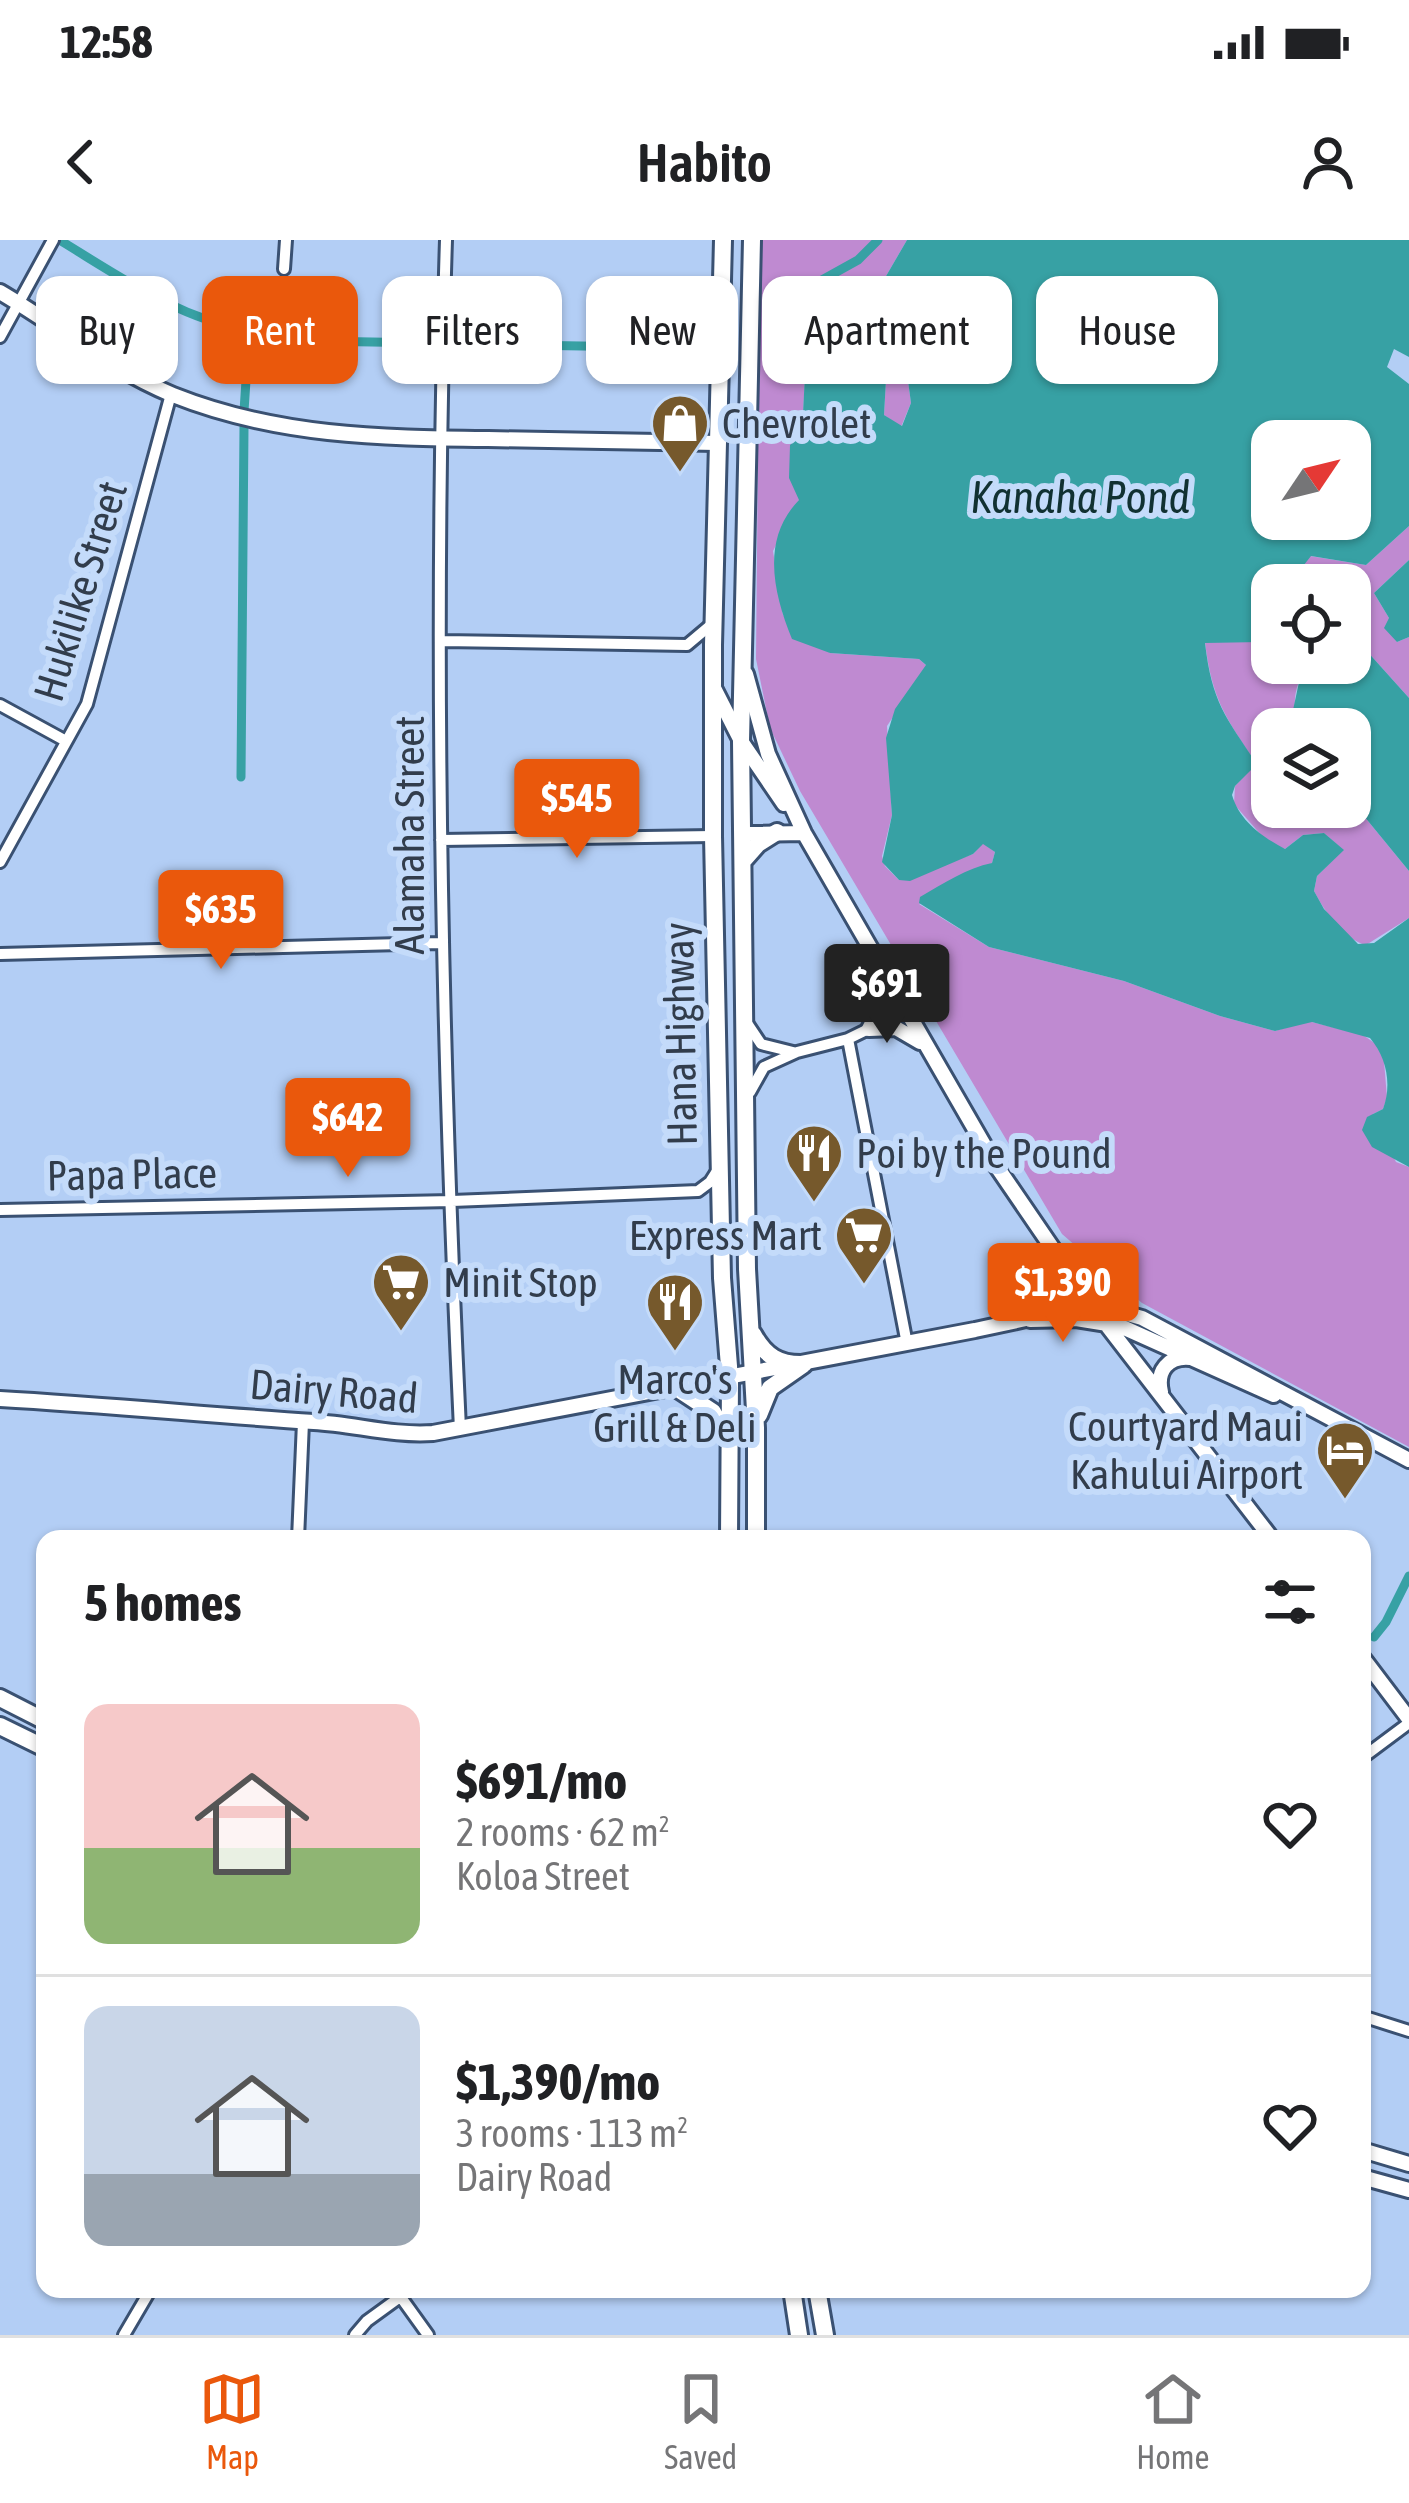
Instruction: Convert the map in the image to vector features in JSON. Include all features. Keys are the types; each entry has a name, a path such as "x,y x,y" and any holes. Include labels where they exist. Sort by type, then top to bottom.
{"main road":[{"name":"Hana Highway","path":"723,240 712,836 720,1218 730,1379 729,1530"},
{"name":"Hana Highway","path":"752,240 741,741 748,1314 756,1428 756,1530"},
{"path":"746,483 735,455 717,442 738,428 748,411"},
{"path":"712,836 743,862 758,844 778,832"},
{"path":"712,836 742,834"},
{"path":"748,1314 752,1333 766,1353 784,1364 804,1364"},
{"path":"756,1428 770,1388 804,1364"},
{"path":"678,1389 717,1416 727,1450"},
{"path":"0,1698 36,1716"},
{"path":"0,1726 36,1744"},
{"path":"794,2298 800,2335"},
{"path":"819,2298 825,2335"}],"street":[{"path":"0,337 53,240"},
{"path":"284,269 286,240"},
{"name":"Alamaha Street","path":"446,240 440,438 441,943 460,1429"},
{"path":"0,292 105,361 171,394 235,417 311,433 382,439 717,442"},
{"name":"Hukilike Street","path":"0,862 93,687 171,394"},
{"path":"687,645 713,622"},
{"path":"442,641 687,645 698,650 741,741 804,833 994,1164 1092,1306 1113,1327 1265,1530"},
{"path":"742,658 769,754 804,833"},
{"path":"0,705 66,741"},
{"path":"742,834 804,833"},
{"path":"441,840 712,836"},
{"path":"0,954 441,943"},
{"path":"868,1029 881,1005 882,970"},
{"path":"747,1106 761,1069 796,1052 848,1039 905,1011"},
{"path":"746,1016 761,1044 796,1052"},
{"path":"868,1029 896,1028 926,1046"},
{"path":"848,1039 907,1344"},
{"path":"719,1162 713,1180 698,1191 710,1197 720,1218"},
{"name":"Papa Place","path":"0,1210 698,1191"},
{"path":"1056,1257 1142,1318 1409,1460"},
{"path":"1027,1319 1056,1292 1060,1278 1056,1257"},
{"path":"1027,1319 1045,1309 1092,1306 1142,1318"},
{"path":"753,1374 1027,1319 1113,1327 1264,1392 1291,1399"},
{"path":"1113,1327 1132,1323 1194,1352 1218,1357"},
{"path":"1162,1397 1159,1378 1164,1366 1174,1359 1192,1358"},
{"name":"Dairy Road","path":"0,1400 86,1402 415,1434 753,1374"},
{"path":"298,1530 303,1422"},
{"path":"1371,1670 1409,1721 1371,1752"},
{"path":"1371,2019 1409,2031"},
{"path":"1371,2153 1409,2164"},
{"path":"1371,2179 1409,2190"},
{"path":"124,2335 146,2298"},
{"path":"355,2335 392,2298"},
{"path":"401,2298 428,2335"}],"shaded area":[{"path":"760,240 907,240 886,276 762,276 762,384 805,384 799,500 773,551 783,615 830,653 919,659 927,666 887,726 892,815 882,856 885,866 899,880 973,854 983,843 995,852 992,863 919,904 989,947 1124,981 1275,1031 1308,1021 1363,1035 1376,1044 1384,1061 1387,1098 1383,1109 1373,1114 1396,1162 1409,1167 1409,1447 1142,1303 1062,1234 800,791 770,728 756,659"},
{"path":"886,384 908,384 911,403 901,427 884,415"},
{"path":"1409,526 1409,560 1374,593 1397,642 1409,637 1409,698 1371,656 1371,564 1367,564"},
{"path":"1310,556 1360,564 1304,564"},
{"path":"1205,642 1251,642 1251,684 1299,684 1295,708 1251,708 1251,756 1222,707"},
{"path":"1251,768 1251,824 1234,804 1235,786"},
{"path":"1371,825 1409,871 1409,918 1366,945 1358,942 1329,916 1314,891 1317,876 1343,850 1324,833 1303,835 1285,849 1268,843 1255,828"}],"water":[{"name":"Kanaha Pond","path":"907,240 1409,240 1409,357 1394,349 1387,367 1409,384 1409,526 1367,564 1311,556 1305,564 1251,564 1251,642 1205,643 1222,708 1251,755 1251,770 1232,795 1251,828 1285,849 1303,835 1324,833 1344,850 1317,876 1314,891 1324,909 1358,944 1374,943 1409,918 1409,1167 1372,1147 1362,1130 1367,1117 1383,1109 1387,1091 1384,1063 1370,1038 1312,1022 1275,1031 1124,981 989,947 919,903 920,897 947,881 992,863 995,852 983,844 973,854 910,881 899,880 882,862 892,815 886,738 895,709 926,665 919,659 830,653 792,639 776,585 775,549 787,515 799,500 789,478 790,445 802,433 804,384 886,384 884,415 902,426 911,403 908,384 1012,384 1012,276 886,276"},
{"path":"1409,560 1409,637 1397,642 1384,628 1389,618 1374,593"},
{"path":"1371,656 1409,698 1409,871 1371,825 1371,708 1293,708 1299,684 1371,684"}],"waterway":[{"path":"829,276 858,260 878,240"},
{"path":"61,241 202,318"},
{"path":"244,411 248,350 262,340 382,342"},
{"path":"562,346 586,346"},
{"path":"241,777 244,427"},
{"path":"1374,1637 1409,1576"}],"place":[{"name":"Chevrolet","path":"680,474"},
{"name":"Poi by the Pound","path":"814,1204"},
{"name":"Express Mart","path":"864,1286"},
{"name":"Minit Stop","path":"401,1333"},
{"name":"Marco's Grill & Deli","path":"675,1353"},
{"name":"Courtyard Maui Kahului Airport","path":"1345,1501"}]}
